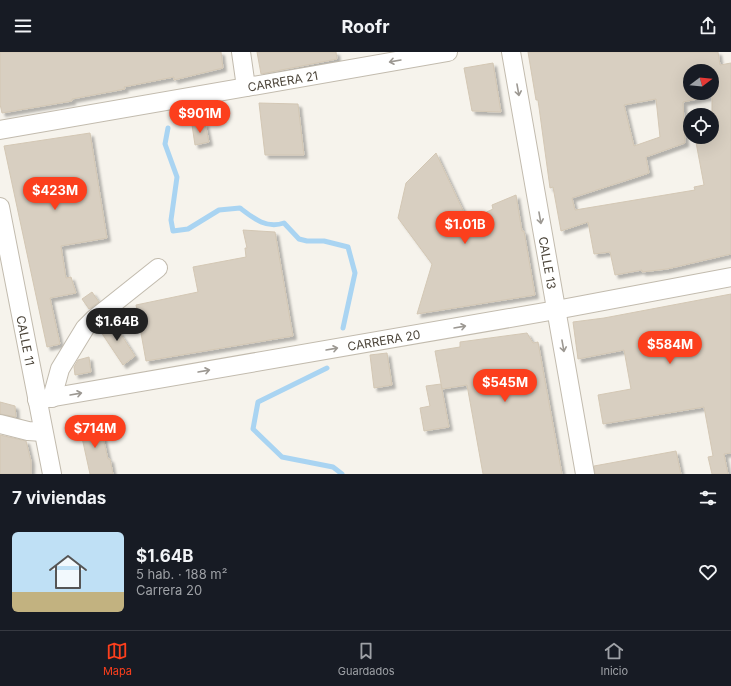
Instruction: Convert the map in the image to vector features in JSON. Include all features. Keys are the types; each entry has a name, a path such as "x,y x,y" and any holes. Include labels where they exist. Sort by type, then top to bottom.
{"street":[{"path":"241,52 246,87"},
{"name":"CARRERA 21","path":"0,130 246,87 360,60 448,52"},
{"name":"CALLE 13","path":"511,52 585,474"},
{"name":"CALLE 11","path":"0,207 45,399 43,432 52,474"},
{"path":"45,399 85,328 94,319 158,268"},
{"name":"CARRERA 20","path":"45,399 556,310 731,277"},
{"path":"0,424 28,431 43,432"}],"building":[{"path":"0,52 221,52 223,68 174,80 174,77 124,87 125,89 72,99 72,101 2,113 0,104"},
{"path":"257,52 336,52 337,59 261,74"},
{"path":"528,52 718,52 720,65 731,63 731,254 667,269 642,272 642,270 615,275 610,252 594,254 588,222 561,231 553,187 550,188 538,100 536,100","holes":["656,99 660,137 634,146 624,105"]},
{"path":"493,63 501,112 472,111 464,68"},
{"path":"259,103 298,104 304,155 265,155"},
{"path":"205,123 209,142 195,145 192,125"},
{"path":"90,133 107,238 61,246 66,278 71,277 76,293 50,298 60,344 47,347 4,146"},
{"path":"436,153 468,221 493,209 492,205 516,195 535,295 417,314 432,264 398,218 406,183"},
{"path":"243,230 275,232 293,336 146,361 136,305 198,292 193,267 246,257 245,248 247,248"},
{"path":"92,292 99,302 89,309 82,299"},
{"path":"731,294 731,453 724,454 728,474 712,474 708,457 713,456 704,407 603,424 598,395 631,389 624,350 578,359 573,322 604,318"},
{"path":"111,319 135,356 123,365 99,329"},
{"path":"527,333 533,343 538,342 562,474 483,474 467,385 442,389 435,351 460,347 460,342"},
{"path":"387,353 392,385 374,388 370,355"},
{"path":"89,357 91,372 75,375 74,367 78,360"},
{"path":"441,384 449,427 424,431 420,408 430,406 426,386"},
{"path":"0,402 15,406 16,417 0,414"},
{"path":"99,420 113,474 90,474 79,424"},
{"path":"0,435 26,441 31,461 31,474 0,474"},
{"path":"676,451 681,474 595,474 594,466"}],"waterway":[{"path":"168,128 165,144 177,177 171,220 173,231 188,229 219,210 240,208 260,222 271,225 284,223 299,239 307,241 324,241 348,247 355,273 343,328"},
{"path":"327,368 258,402 253,429 282,457 333,467 342,474"}]}
